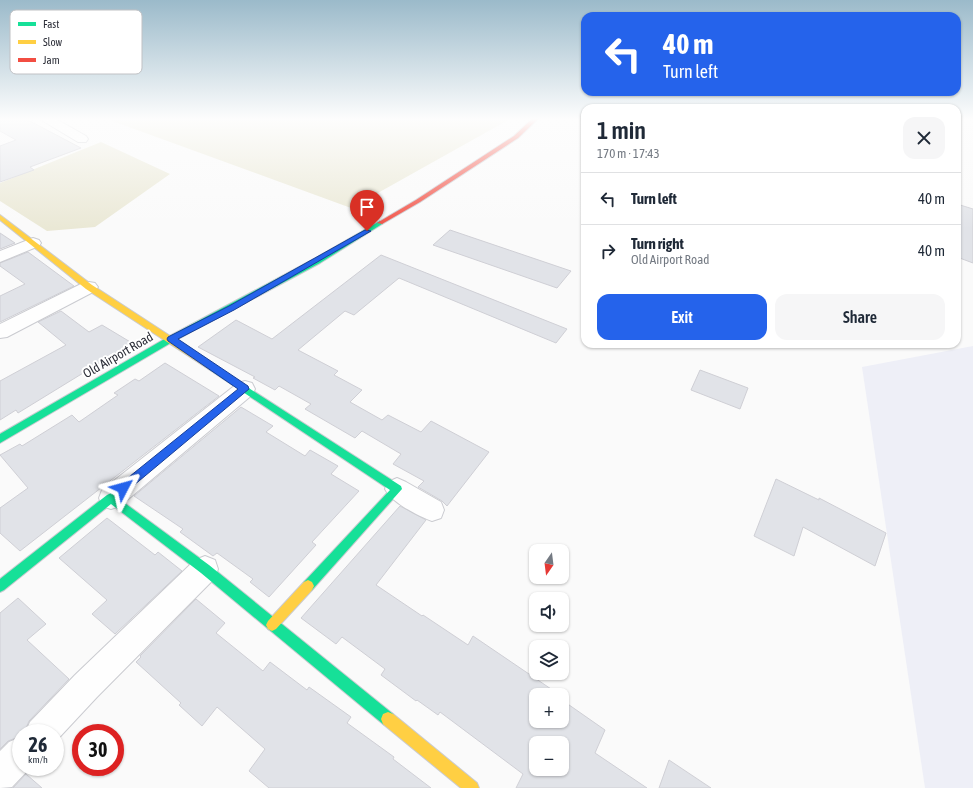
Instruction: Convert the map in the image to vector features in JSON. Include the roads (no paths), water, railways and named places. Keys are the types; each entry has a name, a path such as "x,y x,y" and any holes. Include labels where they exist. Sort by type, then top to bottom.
{"street":[{"name":"Old Airport Road","path":"0,439 171,339 310,265 418,201 487,156"},
{"path":"0,217 88,286 334,446 397,489 432,510"},
{"path":"0,258 33,243"},
{"path":"0,332 88,286"},
{"path":"0,586 245,389"},
{"path":"272,625 397,489"},
{"path":"111,498 206,570 472,788"},
{"path":"50,724 86,686 206,570"},
{"path":"0,775 12,763"}]}
